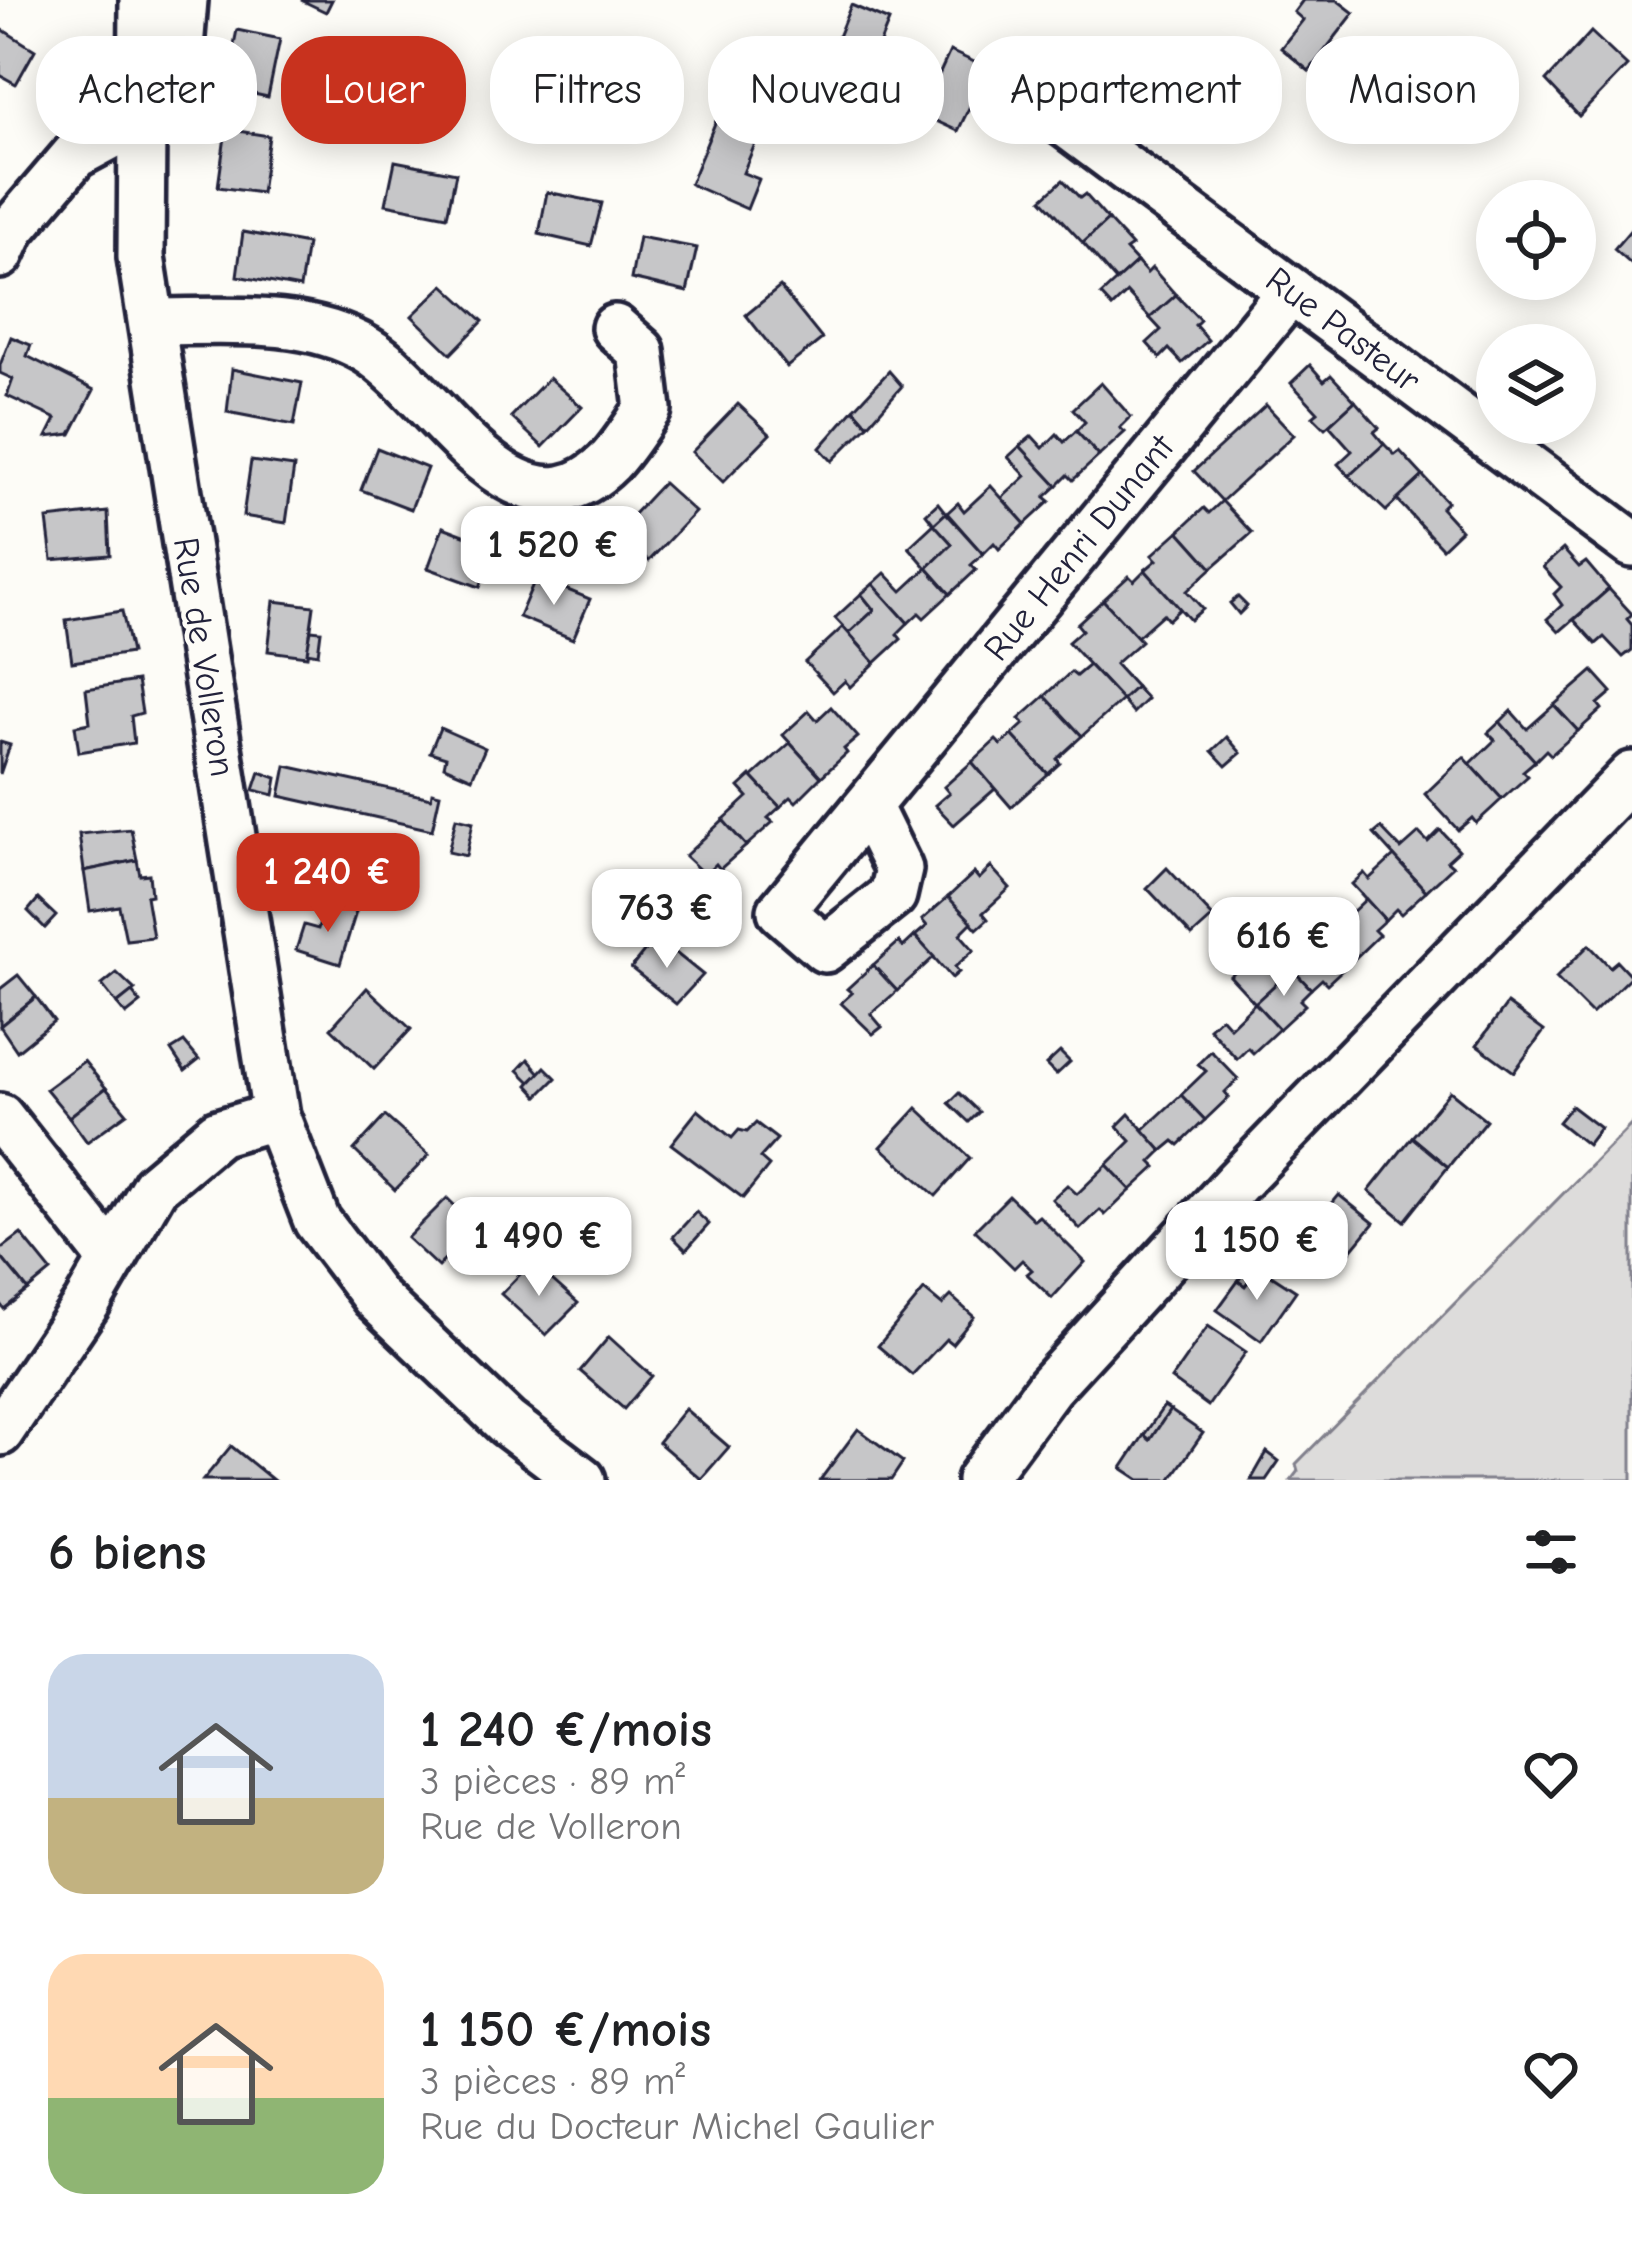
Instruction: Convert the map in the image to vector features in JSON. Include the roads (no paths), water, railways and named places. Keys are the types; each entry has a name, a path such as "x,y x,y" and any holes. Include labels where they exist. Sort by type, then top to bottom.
{"street":[{"name":"Rue de Volleron","path":"142,36 143,0"},
{"path":"181,36 184,0"},
{"path":"0,255 12,229 75,155 90,144"},
{"name":"Rue de Volleron","path":"140,144 141,257 275,1116 317,1221 375,1297 507,1423 582,1480"},
{"name":"Rue Pasteur","path":"1093,144 1632,544"},
{"name":"Rue Henri Dunant","path":"868,806 1291,291"},
{"path":"152,322 286,321 367,350 410,386 488,468 536,489 578,486 610,461 648,410 641,351 615,328"},
{"path":"980,1480 1049,1387 1237,1182 1632,775"},
{"path":"0,1432 154,1186 218,1133 275,1116"},
{"path":"0,1117 112,1259"}]}
